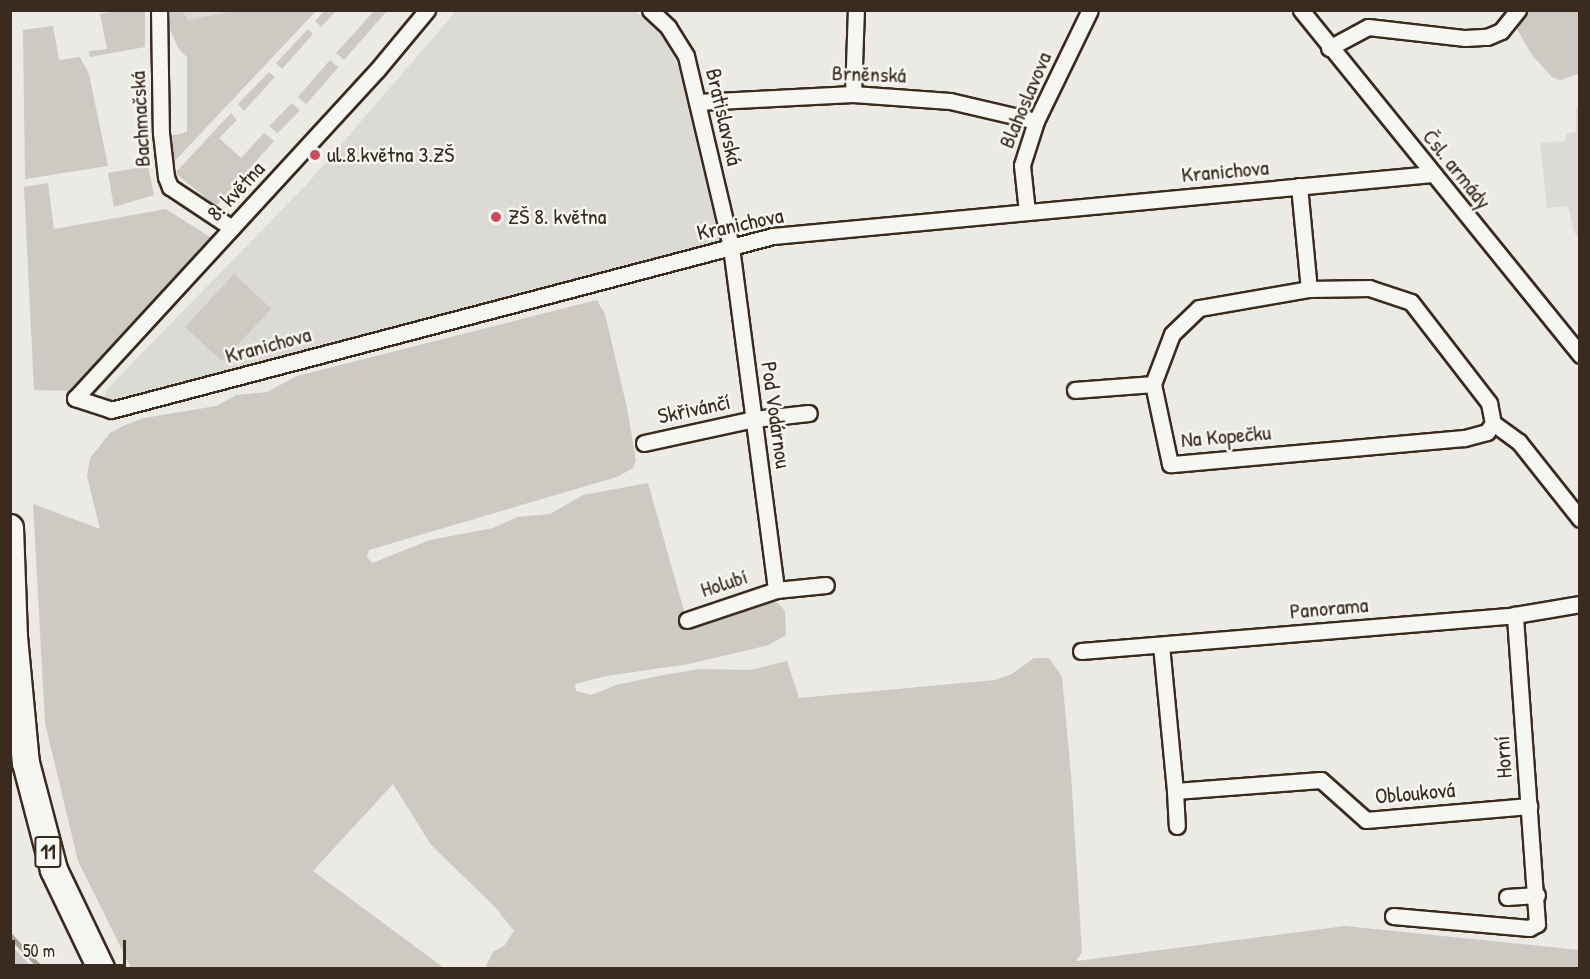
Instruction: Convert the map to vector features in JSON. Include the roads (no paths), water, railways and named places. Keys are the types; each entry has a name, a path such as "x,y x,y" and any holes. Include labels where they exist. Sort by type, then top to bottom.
{"main road":[{"name":"11","path":"10,528 14,637 26,764 54,870 101,969"}],"street":[{"name":"Bachmačská","path":"159,10 161,133 166,177 170,187 232,228"},
{"name":"8. května","path":"75,399 427,10"},
{"name":"Bratislavská","path":"650,10 679,42 697,102 731,247"},
{"path":"853,94 856,10"},
{"name":"Blahoslavova","path":"1027,212 1022,165 1036,121 1090,10"},
{"name":"Čsl. armády","path":"1301,10 1329,48 1580,356"},
{"path":"1329,48 1368,27 1465,38 1487,37 1501,31 1518,10"},
{"name":"Brněnská","path":"697,102 853,94 950,101 1036,121"},
{"name":"Kranichova","path":"75,399 111,410 773,236 1432,174"},
{"path":"1299,186 1309,289"},
{"name":"Pod Vodárnou","path":"731,247 776,590"},
{"path":"1075,390 1153,384 1173,334 1199,308 1309,289 1369,288 1411,302 1489,404 1493,423 1519,442 1580,519"},
{"name":"Na Kopečku","path":"1153,384 1170,464 1464,438 1487,432 1493,423"},
{"name":"Skřivánčí","path":"644,443 754,420 809,413"},
{"name":"Holubí","path":"687,620 776,590 826,585"},
{"name":"Panorama","path":"1081,651 1515,615 1578,603"},
{"name":"Horní","path":"1393,916 1529,928 1537,924 1537,895 1515,615"},
{"path":"1161,645 1177,826"},
{"name":"Oblouková","path":"1175,791 1321,780 1366,820 1529,806"},
{"path":"1507,897 1537,895"}],"waterway":[{"path":"10,935 41,968"}],"place":[{"name":"ul.8.května 3.ZŠ","path":"315,155"},
{"name":"ZŠ 8. května","path":"496,217"}]}
